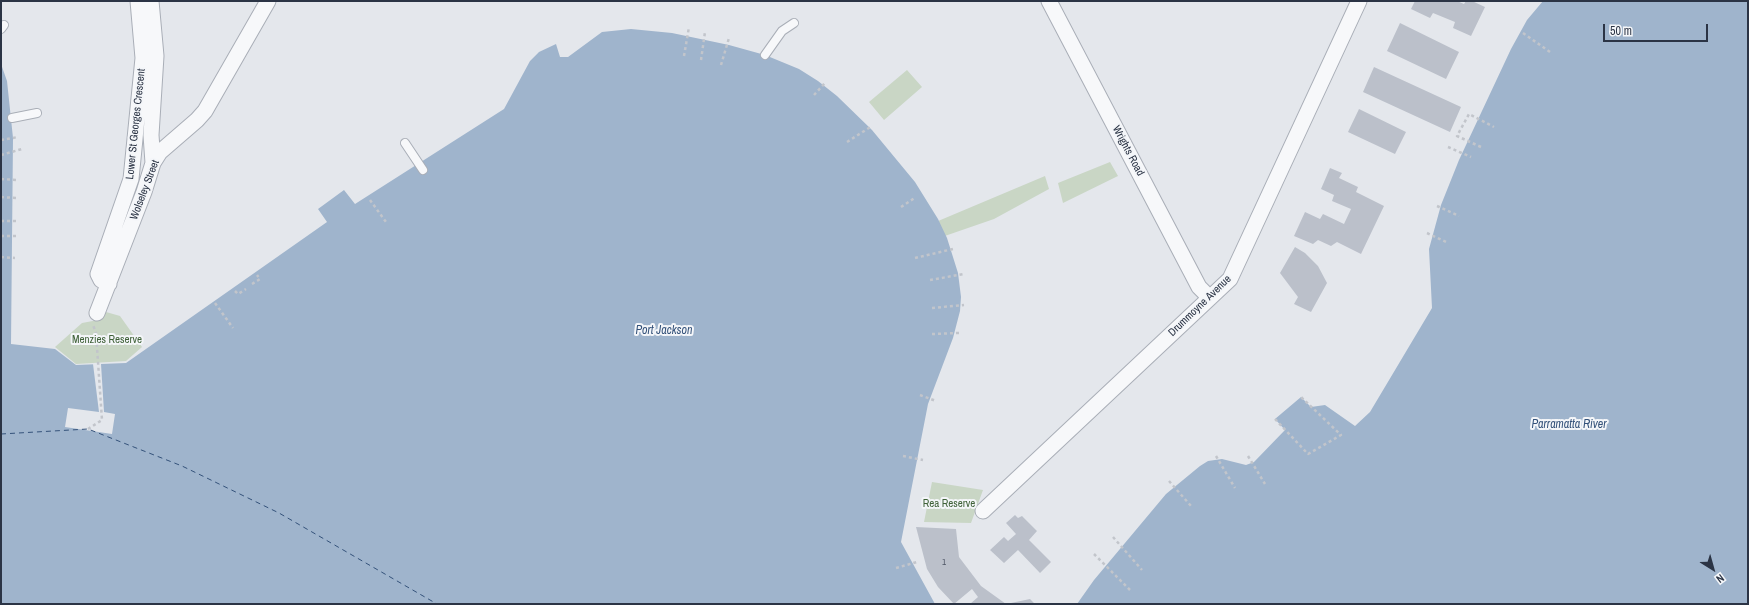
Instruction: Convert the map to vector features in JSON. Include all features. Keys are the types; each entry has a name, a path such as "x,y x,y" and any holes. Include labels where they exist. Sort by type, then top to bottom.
{"street":[{"name":"Lower St Georges Crescent","path":"109,284 101,280 98,274 132,178 142,58 138,1"},
{"name":"Lower St Georges Crescent","path":"151,1 156,56 151,135 153,162"},
{"name":"Wolseley Street","path":"97,313 144,192 153,162 164,148 197,120 205,111 268,1"},
{"name":"Wrights Road","path":"1049,1 1199,287 1210,298"},
{"name":"Drummoyne Avenue","path":"983,511 1230,279 1359,1"}],"lane":[{"path":"765,55 782,31 794,23"},
{"path":"12,118 36,113"},
{"path":"405,143 423,170"}],"path":[{"path":"684,56 690,27"},
{"path":"700,60 705,32"},
{"path":"1523,33 1550,52"},
{"path":"721,65 729,38"},
{"path":"814,95 825,83"},
{"path":"1481,147 1458,136 1469,114 1494,127"},
{"path":"847,142 872,126"},
{"path":"1,140 18,137"},
{"path":"1448,147 1471,157"},
{"path":"1,155 22,149"},
{"path":"1,179 17,180"},
{"path":"1,197 16,198"},
{"path":"900,207 916,197"},
{"path":"370,200 386,222"},
{"path":"1437,206 1459,216"},
{"path":"1,221 18,221"},
{"path":"1427,233 1446,242"},
{"path":"1,236 17,236"},
{"path":"915,258 953,249"},
{"path":"1,257 15,258"},
{"path":"930,280 964,274"},
{"path":"252,284 260,279 257,275"},
{"path":"235,291 238,294 246,288"},
{"path":"216,303 233,328"},
{"path":"932,308 964,305"},
{"path":"88,430 102,420 96,333 88,313 97,313"},
{"path":"932,334 959,333"},
{"path":"920,395 936,401"},
{"path":"1275,419 1308,454 1341,435 1301,397"},
{"path":"903,456 923,460"},
{"path":"1216,456 1234,488"},
{"path":"1248,456 1265,484"},
{"path":"1169,481 1191,506"},
{"path":"1113,537 1142,570"},
{"path":"1094,554 1130,590"},
{"path":"896,568 916,562"}],"green space":[{"path":"907,70 922,87 884,120 869,102"},
{"path":"1110,162 1118,176 1063,203 1058,183"},
{"path":"1045,176 1049,189 994,219 939,238 931,224"},
{"name":"Menzies Reserve","path":"106,312 120,316 142,347 126,361 76,364 55,347 82,323 98,320"},
{"name":"Rea Reserve","path":"932,482 983,490 971,523 924,522"}],"water":[{"name":"Parramatta River","path":"1543,1 1748,1 1748,604 1077,604 1094,580 1166,494 1208,461 1222,459 1246,465 1254,462 1285,430 1275,419 1301,397 1311,407 1325,405 1355,426 1370,412 1432,308 1429,249 1441,205 1459,160 1511,49 1527,20"},
{"name":"Port Jackson","path":"631,29 672,33 729,45 765,55 799,69 818,81 837,96 872,130 915,182 938,219 947,238 958,273 961,297 960,311 953,338 928,404 901,542 935,604 1,604 1,64 7,81 13,138 11,344 55,349 76,365 126,363 327,222 318,209 344,190 355,204 504,109 530,61 539,52 556,44 560,57 568,57 602,32"}],"pier":[{"path":"93,364 101,364 104,412 115,414 112,434 65,427 68,408 99,412"}],"building":[{"path":"1415,1 1457,1 1464,4 1466,1 1472,1 1485,7 1471,36 1453,28 1455,22 1433,13 1430,18 1411,9"},
{"path":"1400,23 1459,52 1446,79 1387,51"},
{"path":"1374,67 1461,107 1450,132 1363,92"},
{"path":"1359,109 1406,132 1395,154 1348,132"},
{"path":"1330,168 1342,173 1339,178 1358,187 1356,192 1384,206 1361,254 1337,242 1331,246 1318,240 1313,244 1294,236 1305,212 1320,219 1323,214 1344,224 1351,209 1332,201 1334,195 1321,189"},
{"path":"1295,247 1305,253 1318,266 1327,283 1311,312 1294,304 1298,297 1280,273"},
{"path":"1015,515 1018,518 1022,516 1037,531 1029,540 1051,562 1040,573 1018,550 1004,563 990,550 1004,537 1008,541 1016,534 1006,523"},
{"path":"916,527 956,529 959,557 981,586 1006,604 970,604 978,597 972,589 954,604 938,587 927,569"},
{"path":"1030,599 1035,604 1011,604 1011,603"}],"ferry route":[{"path":"1,434 88,429 182,466 279,513 437,604"}]}
